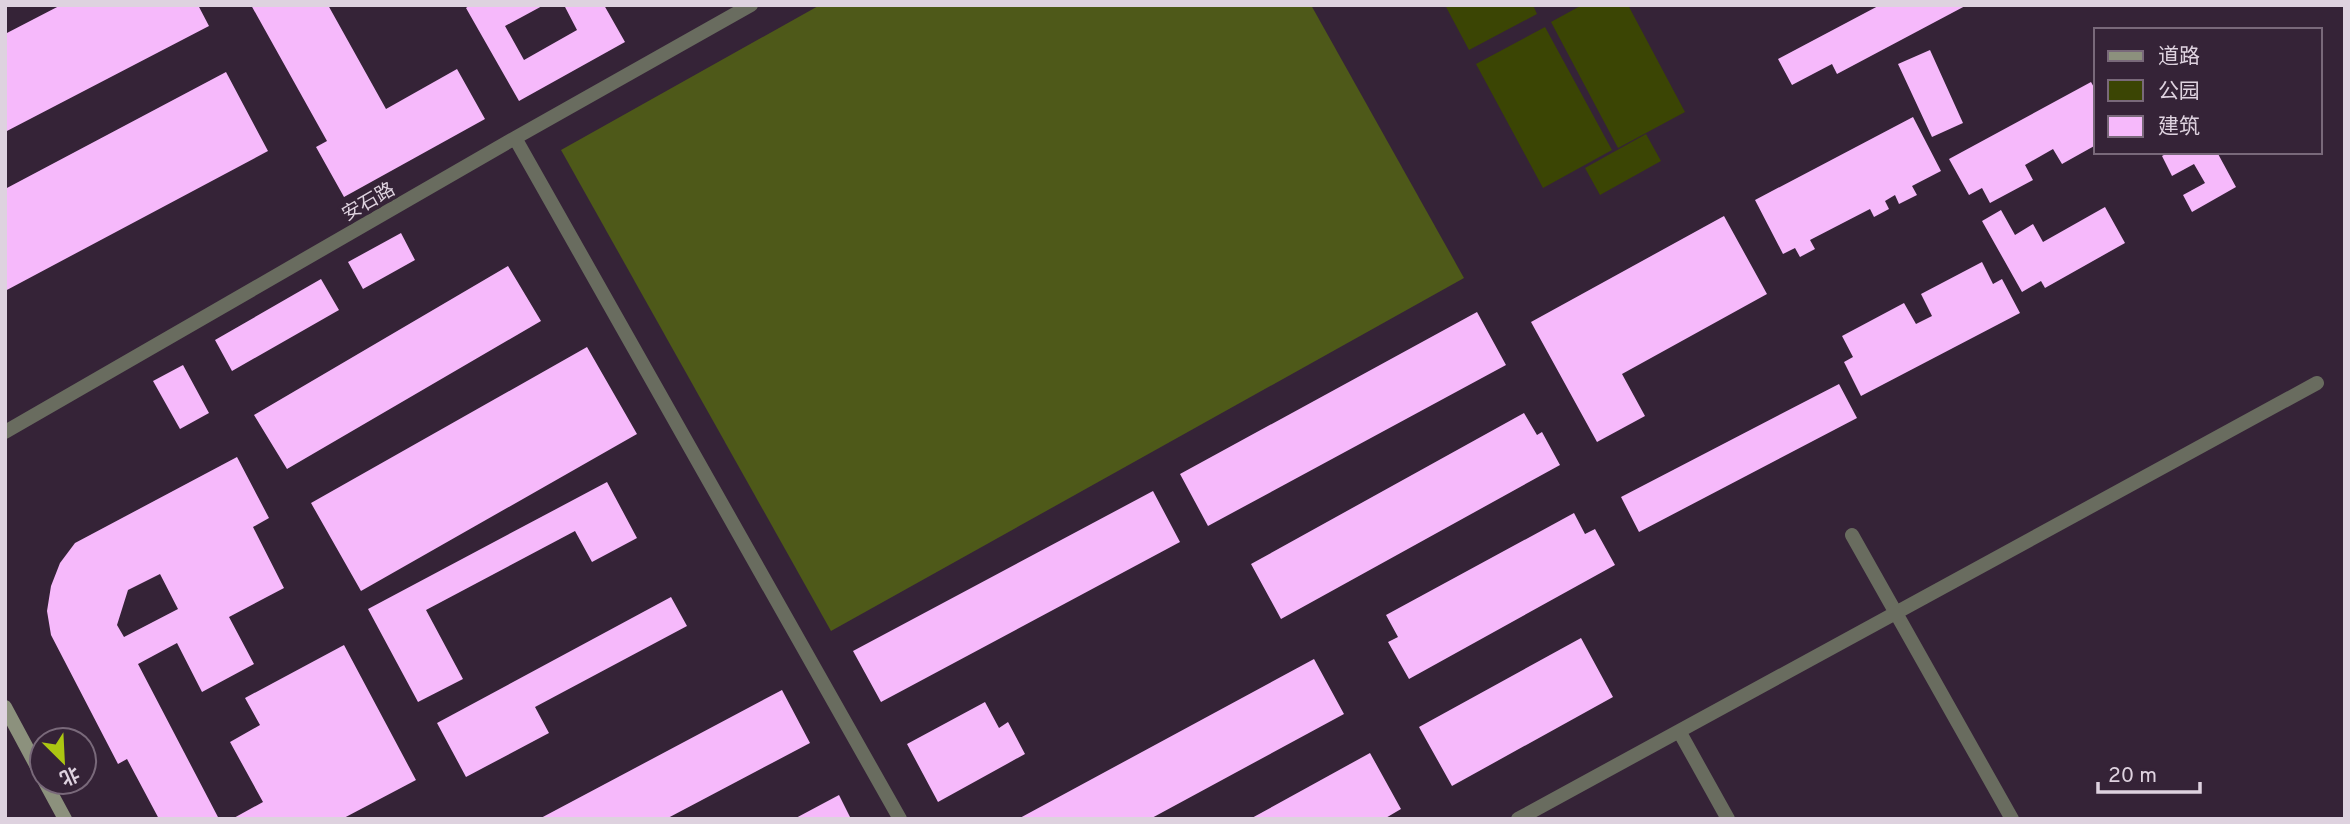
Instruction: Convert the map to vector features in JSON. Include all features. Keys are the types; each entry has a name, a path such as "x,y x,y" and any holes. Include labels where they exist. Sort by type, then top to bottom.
{"main road":[{"path":"5,707 28,750"},
{"path":"53,796 65,819"}],"street":[{"name":"安石路","path":"5,432 751,5"},
{"path":"515,138 900,819"},
{"path":"1518,819 2317,383"},
{"path":"1852,535 2012,819"},
{"path":"1679,731 1728,819"}],"green space":[{"path":"820,5 1311,5 1464,278 831,631 561,150"},
{"path":"1445,5 1533,5 1537,14 1469,50"},
{"path":"1582,5 1628,5 1685,112 1618,148 1551,22"},
{"path":"1545,27 1612,150 1543,188 1476,64"},
{"path":"1646,134 1661,161 1600,195 1585,168"}],"building":[{"path":"61,5 198,5 209,26 5,132 5,34"},
{"path":"251,5 328,5 386,109 457,69 485,119 344,197 316,147 327,141"},
{"path":"470,5 544,5 505,26 524,60 577,30 564,5 604,5 625,42 519,101 466,8"},
{"path":"1880,5 1967,5 1837,74 1832,64 1792,85 1778,59"},
{"path":"1930,50 1963,123 1932,137 1898,64"},
{"path":"226,72 268,151 5,291 5,189"},
{"path":"2091,82 2094,87 2094,146 2062,164 2053,149 2025,165 2033,180 1990,203 1982,188 1969,195 1949,159"},
{"path":"1913,117 1941,171 1912,186 1917,195 1899,204 1895,195 1885,201 1889,209 1874,217 1870,209 1810,240 1815,249 1800,257 1795,248 1783,254 1755,200"},
{"path":"2218,154 2236,187 2192,212 2183,195 2205,183 2194,164 2172,176 2162,156"},
{"path":"2105,207 2125,243 2045,288 2041,281 2022,292 1982,221 2001,210 2015,235 2033,224 2043,242"},
{"path":"1724,216 1767,294 1622,374 1645,416 1597,442 1531,322"},
{"path":"401,233 415,260 363,289 348,262"},
{"path":"1982,262 1993,284 2002,279 2020,313 1861,396 1844,362 1853,357 1842,336 1904,303 1916,324 1932,316 1921,294"},
{"path":"508,266 541,321 287,469 254,415"},
{"path":"321,279 339,310 232,371 215,340"},
{"path":"1477,312 1506,365 1208,526 1180,474"},
{"path":"587,347 637,434 361,591 311,503"},
{"path":"183,365 209,413 180,429 153,381"},
{"path":"1839,384 1857,418 1639,532 1621,497"},
{"path":"1524,413 1537,435 1542,432 1560,465 1281,619 1251,564"},
{"path":"237,457 269,518 253,527 284,588 229,617 254,664 202,692 177,643 138,664 219,819 159,819 127,759 118,764 51,635 47,611 51,586 60,563 75,543","holes":["160,574 178,609 124,637 117,625 128,590"]},
{"path":"607,482 637,538 592,562 575,531 426,610 463,679 418,702 368,609"},
{"path":"1153,491 1180,542 881,702 853,651"},
{"path":"1574,513 1585,534 1595,529 1615,565 1409,679 1388,642 1398,637 1386,615"},
{"path":"671,597 687,626 535,707 549,733 466,777 437,723"},
{"path":"1581,638 1613,697 1452,786 1419,727"},
{"path":"344,645 416,780 342,819 232,819 263,802 230,742 260,725 245,698"},
{"path":"1314,659 1344,714 1150,819 1018,819"},
{"path":"782,690 810,743 666,819 539,819"},
{"path":"985,702 999,728 1008,722 1025,754 938,802 907,744"},
{"path":"1370,753 1401,809 1384,819 1250,819"},
{"path":"839,795 851,819 794,819"}]}
